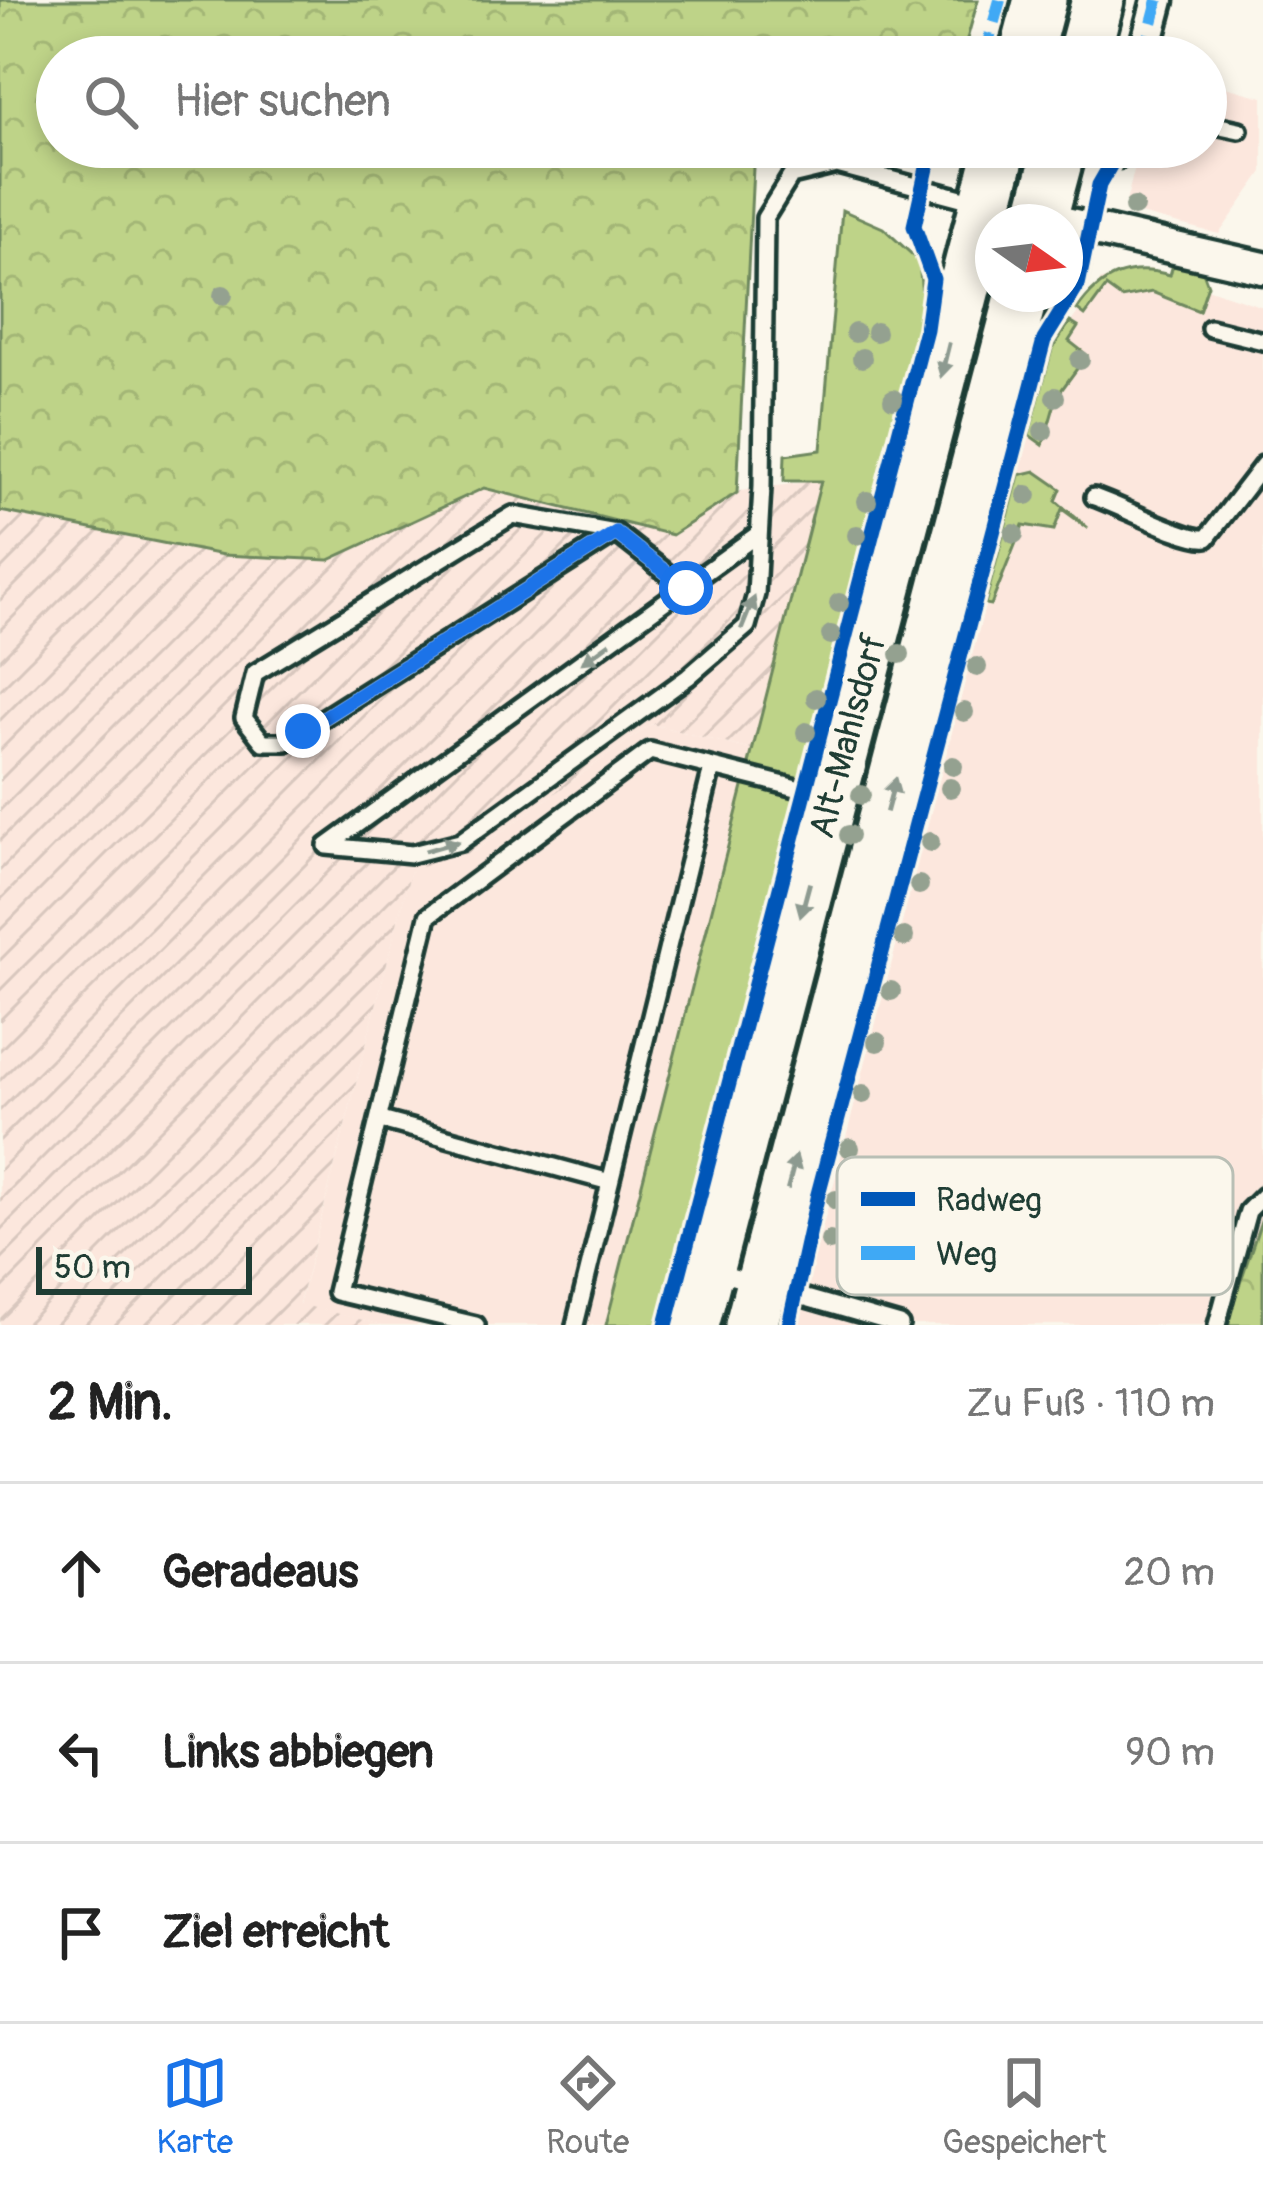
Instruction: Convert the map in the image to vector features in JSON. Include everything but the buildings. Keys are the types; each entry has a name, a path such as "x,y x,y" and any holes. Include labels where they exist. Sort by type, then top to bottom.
{"main road":[{"path":"1031,36 1040,0"},
{"path":"1089,36 1098,0"},
{"name":"Alt-Mahlsdorf","path":"986,204 995,168"},
{"path":"1053,204 1057,168"},
{"name":"Alt-Mahlsdorf","path":"693,1325 975,245"},
{"name":"Alt-Mahlsdorf","path":"756,1305 1017,312"}],"street":[{"path":"1149,36 1158,0"},
{"path":"1083,228 1263,268"}],"lane":[{"path":"1227,127 1239,130"},
{"path":"758,534 327,846 412,854 460,842 688,677 747,626 756,593 758,534 765,218 791,176 824,168"},
{"path":"848,168 978,204"},
{"path":"1210,328 1263,341"},
{"path":"1094,497 1149,515 1181,536 1207,538 1263,464"},
{"path":"616,533 286,742 263,742 244,718 254,673 513,514 616,533 686,588"},
{"path":"476,1325 336,1292 428,916 650,751 832,797"},
{"path":"574,1325 712,768"},
{"path":"381,1120 610,1182"},
{"path":"1233,1266 1248,1211 1263,1196"},
{"path":"708,1270 756,1305 900,1325"},
{"path":"1217,1325 1225,1295"}],"shaded area":[{"path":"1227,88 1263,97 1263,172 1219,234 1124,210 1135,168 1227,168"},
{"path":"1150,269 1263,307 1263,1215 1226,1325 797,1325 837,1172 837,1295 1233,1295 1233,1157 841,1157 1052,349 1078,312 1083,312 1101,280"},
{"path":"821,480 752,750 651,724 475,851 411,870 299,1304 383,1325 0,1325 0,511 223,555 329,560 484,488 672,535 740,491"},
{"path":"651,724 752,750 606,1325 383,1325 299,1305 411,869 475,851"}],"green space":[{"path":"0,0 978,0 968,36 36,36 36,168 753,168 737,493 672,535 484,488 329,560 223,555 0,511"},
{"path":"842,210 883,228 919,261 923,307 658,1325 606,1325 821,481 784,481 785,455 821,450"},
{"path":"1174,261 1202,269 1208,285 1199,311 1152,292 1121,298 1106,287 1085,316 1080,312 1095,288 1117,275 1141,271 1170,275"},
{"path":"975,300 975,312 986,312 941,482 919,619 764,1211 750,1206"},
{"path":"1070,322 1078,327 1069,341 1087,355 1057,396 1043,445 1029,435 1052,349"},
{"path":"1035,471 1061,489 1056,501 1088,528 1062,509 1054,530 1023,525 991,605 985,604 1019,475"},
{"path":"985,532 825,1157 805,1187"},
{"path":"1263,1215 1263,1325 1226,1325"}],"marked path":[{"path":"990,36 1000,0"},
{"path":"1149,36 1158,0"}],"cycle path":[{"path":"666,1325 926,329 933,279 914,226 927,168"},
{"path":"789,1325 817,1198 1044,340 1078,285 1099,185 1109,168"}],"route":[{"path":"303,731 616,533 686,588"}]}
